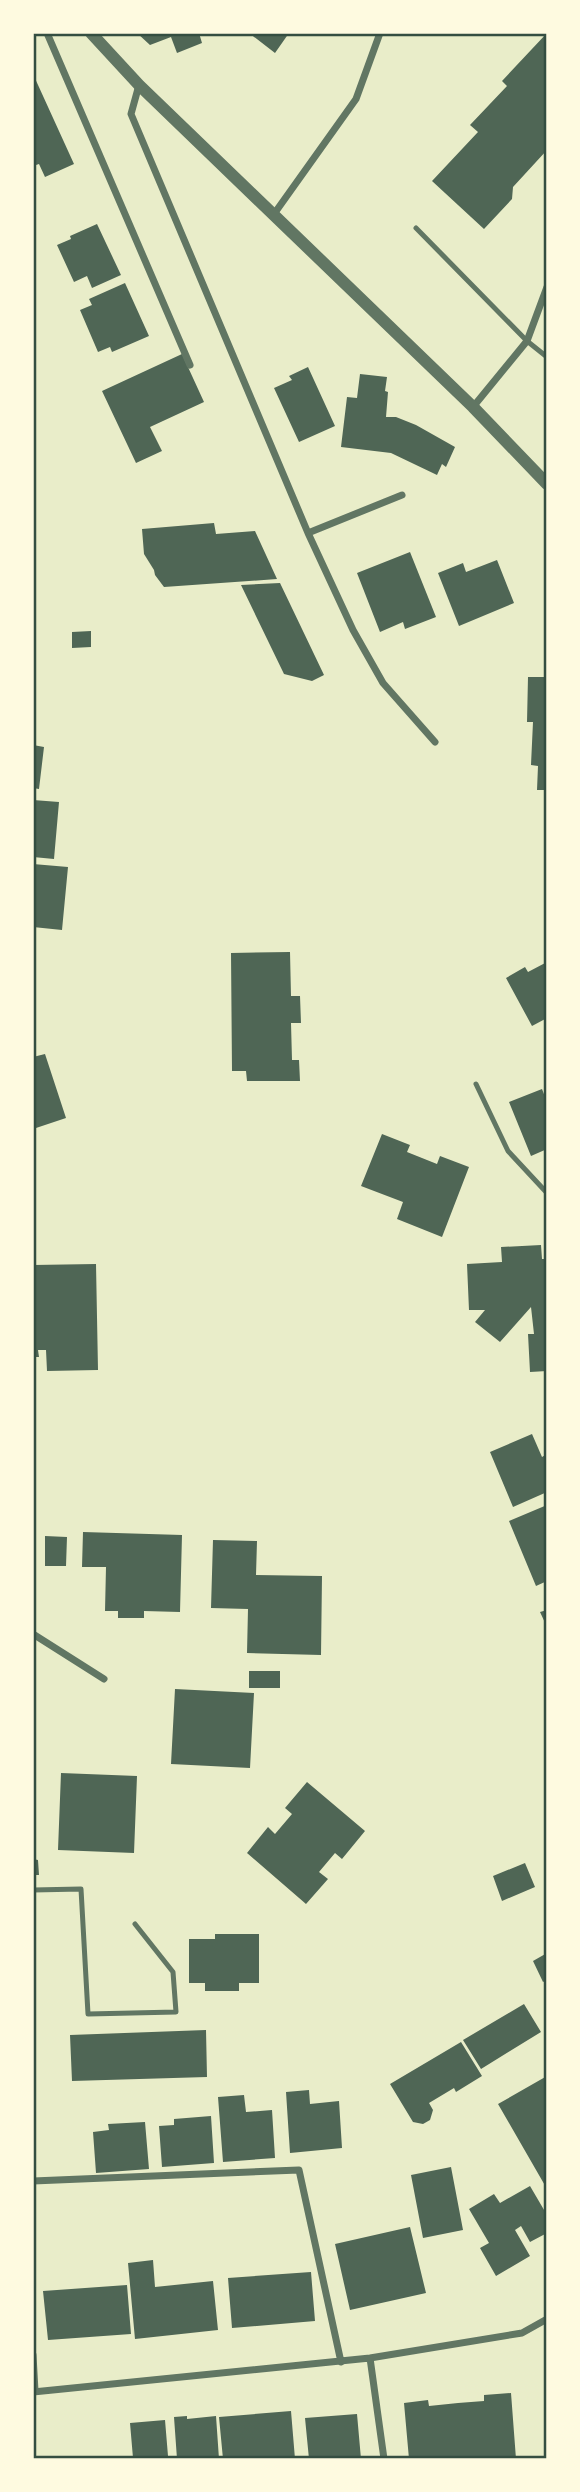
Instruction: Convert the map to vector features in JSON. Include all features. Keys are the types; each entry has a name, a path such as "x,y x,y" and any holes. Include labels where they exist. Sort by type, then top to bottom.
{"street":[{"path":"47,33 190,365"},
{"path":"91,33 139,85 473,407 547,484"},
{"path":"274,214 356,99 380,33"},
{"path":"139,85 131,114 308,533 353,630 383,683 435,741"},
{"path":"473,407 527,341 547,287"},
{"path":"308,533 402,495"},
{"path":"33,1634 104,1679"},
{"path":"33,2181 299,2170 341,2362"},
{"path":"33,2355 34,2391 370,2358 522,2333 547,2319"},
{"path":"370,2358 384,2459"}],"lane":[{"path":"416,228 527,341 547,357"},
{"path":"476,1084 508,1151 547,1193"},
{"path":"33,1889 81,1889 88,2014 176,2012 173,1972 135,1924"}],"building":[{"path":"137,33 199,33 202,43 177,53 171,37 150,45"},
{"path":"249,33 289,33 275,53"},
{"path":"547,33 547,150 513,187 512,199 484,229 432,181 478,132 470,125 507,86 502,81"},
{"path":"33,74 74,164 45,177 39,164 33,166"},
{"path":"97,224 121,275 92,288 87,276 74,282 57,245"},
{"path":"125,283 149,336 112,352 110,347 98,352 80,310 92,305 89,299"},
{"path":"182,354 204,402 150,427 162,451 136,463 102,391"},
{"path":"308,367 335,426 299,442 274,388 292,380 289,376"},
{"path":"360,374 387,377 386,417 396,417 416,425 455,447 446,467 442,464 437,475 391,453 341,447 347,397 357,398"},
{"path":"214,523 216,534 255,531 277,579 164,587 144,554 142,529"},
{"path":"410,552 436,617 405,629 403,622 380,632 357,573"},
{"path":"497,560 514,603 459,626 438,573 463,563 466,572"},
{"path":"280,583 324,675 312,681 284,674 241,585"},
{"path":"91,631 91,647 72,648 72,632"},
{"path":"528,677 547,677 547,790 537,790 538,766 531,765 533,722 527,722"},
{"path":"33,745 44,747 39,789 33,788"},
{"path":"33,800 59,802 54,859 33,857"},
{"path":"33,864 68,867 62,930 33,927"},
{"path":"290,952 291,996 300,996 301,1023 291,1023 292,1060 299,1060 300,1081 247,1081 246,1071 232,1071 231,953"},
{"path":"547,962 547,1018 532,1026 506,978 525,967 528,972"},
{"path":"45,1054 66,1118 33,1129 33,1057"},
{"path":"542,1089 547,1102 547,1149 531,1156 509,1102"},
{"path":"382,1134 410,1145 407,1152 437,1164 440,1156 469,1167 442,1237 397,1219 403,1202 361,1186"},
{"path":"541,1245 542,1259 547,1259 547,1371 530,1372 528,1334 534,1334 531,1307 500,1342 475,1322 485,1310 469,1310 467,1264 502,1262 501,1247"},
{"path":"96,1264 98,1370 47,1371 46,1350 38,1350 39,1357 33,1357 33,1265"},
{"path":"532,1434 542,1457 547,1454 547,1492 513,1507 490,1452"},
{"path":"547,1505 547,1581 536,1586 509,1521"},
{"path":"83,1532 182,1535 180,1612 144,1611 144,1618 118,1618 118,1611 105,1611 106,1567 82,1567"},
{"path":"45,1536 67,1537 66,1566 45,1566"},
{"path":"213,1540 257,1541 256,1575 322,1576 321,1655 247,1653 248,1609 211,1608"},
{"path":"547,1610 547,1627 540,1612"},
{"path":"249,1671 280,1671 280,1688 249,1688"},
{"path":"175,1689 254,1693 250,1768 171,1764"},
{"path":"61,1773 137,1776 134,1853 58,1850"},
{"path":"307,1782 365,1831 342,1859 335,1853 319,1872 328,1879 306,1904 247,1853 268,1827 275,1834 292,1814 285,1808"},
{"path":"33,1859 38,1860 39,1875 33,1875"},
{"path":"525,1863 535,1887 502,1901 493,1876"},
{"path":"215,1934 259,1934 259,1983 239,1983 239,1991 205,1991 205,1983 189,1983 189,1939 215,1939"},
{"path":"547,1953 547,1980 543,1982 533,1961"},
{"path":"524,2004 541,2032 481,2069 463,2040"},
{"path":"206,2030 207,2077 72,2081 70,2035"},
{"path":"461,2042 482,2076 456,2092 454,2088 429,2103 433,2110 430,2120 423,2124 413,2122 390,2084"},
{"path":"547,2076 547,2189 498,2104"},
{"path":"309,2090 310,2104 339,2101 342,2148 290,2153 286,2092"},
{"path":"244,2095 246,2112 272,2110 275,2158 223,2162 218,2097"},
{"path":"211,2116 214,2163 162,2167 159,2126 174,2125 174,2119"},
{"path":"145,2122 149,2169 96,2173 93,2132 109,2130 108,2124"},
{"path":"451,2167 463,2230 423,2238 411,2175"},
{"path":"530,2186 547,2215 547,2233 530,2242 521,2226 515,2230 530,2256 496,2276 480,2248 489,2243 469,2209 494,2194 500,2203"},
{"path":"410,2227 426,2293 350,2310 335,2244"},
{"path":"153,2260 155,2287 213,2281 218,2330 135,2339 128,2263"},
{"path":"311,2272 315,2321 232,2328 228,2278"},
{"path":"127,2285 131,2334 48,2340 43,2291"},
{"path":"511,2393 516,2459 409,2459 404,2403 428,2400 429,2406 484,2401 484,2395"},
{"path":"291,2411 295,2459 223,2459 219,2417"},
{"path":"357,2414 361,2459 309,2459 305,2418"},
{"path":"187,2416 187,2419 216,2416 219,2459 177,2459 174,2417"},
{"path":"165,2420 168,2456 133,2458 130,2423"}]}
